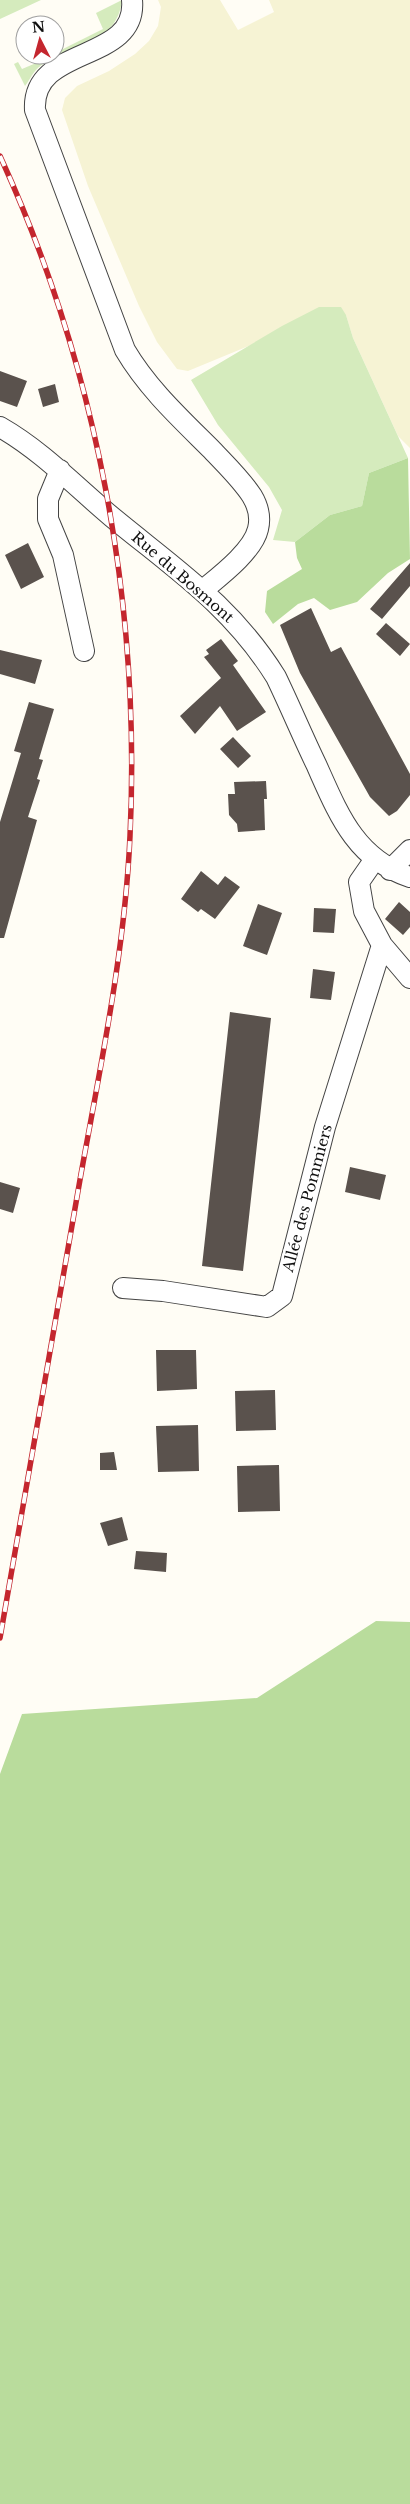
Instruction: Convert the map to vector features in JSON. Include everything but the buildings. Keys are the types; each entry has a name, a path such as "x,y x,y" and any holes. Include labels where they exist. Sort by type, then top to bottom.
{"street":[{"path":"132,0 132,20 122,33 109,42 59,66 49,74 40,85 34,100 35,110 125,350 138,372 158,395 235,474 252,497 258,509 258,531 247,548 227,570 202,590"},
{"name":"Rue du Bosmont","path":"0,427 19,438 60,470 111,516 230,615 264,656 279,683 340,819 359,844 383,865 410,877"},
{"path":"60,470 48,498 48,519 63,555 84,651"},
{"path":"410,850 383,865 360,882 364,911 382,944 410,978"},
{"name":"Allée des Pommiers","path":"123,1288 163,1291 267,1306 282,1296 325,1127 382,944"}],"shaded area":[{"path":"158,0 220,0 238,30 274,12 269,0 410,0 410,448 398,436 353,338 346,315 283,326 251,345 188,371 177,369 157,342 139,306 88,186 62,110 65,98 77,86 109,71 135,54 149,41 158,26 161,7"}],"green space":[{"path":"0,0 41,0 0,19"},
{"path":"122,0 118,16 110,28 100,37 65,53 65,48 103,29 96,13"},
{"path":"14,64 20,65 22,69 31,65 42,65 36,70 25,86"},
{"path":"319,307 341,307 346,315 353,338 408,458 369,473 362,506 330,515 295,542 273,540 282,510 269,487 218,425 191,380 282,326"},
{"path":"408,458 410,559 388,573 357,602 330,610 314,598 298,604 273,624 265,612 267,591 302,569 297,558 295,542 330,515 362,506 369,473"},
{"path":"376,1621 410,1622 410,2504 0,2504 0,1774 22,1714 257,1698"}],"railway":[{"path":"0,156 34,237 63,319 87,403 105,488 119,575 128,662 132,749 130,836 118,964 0,1638"}]}
